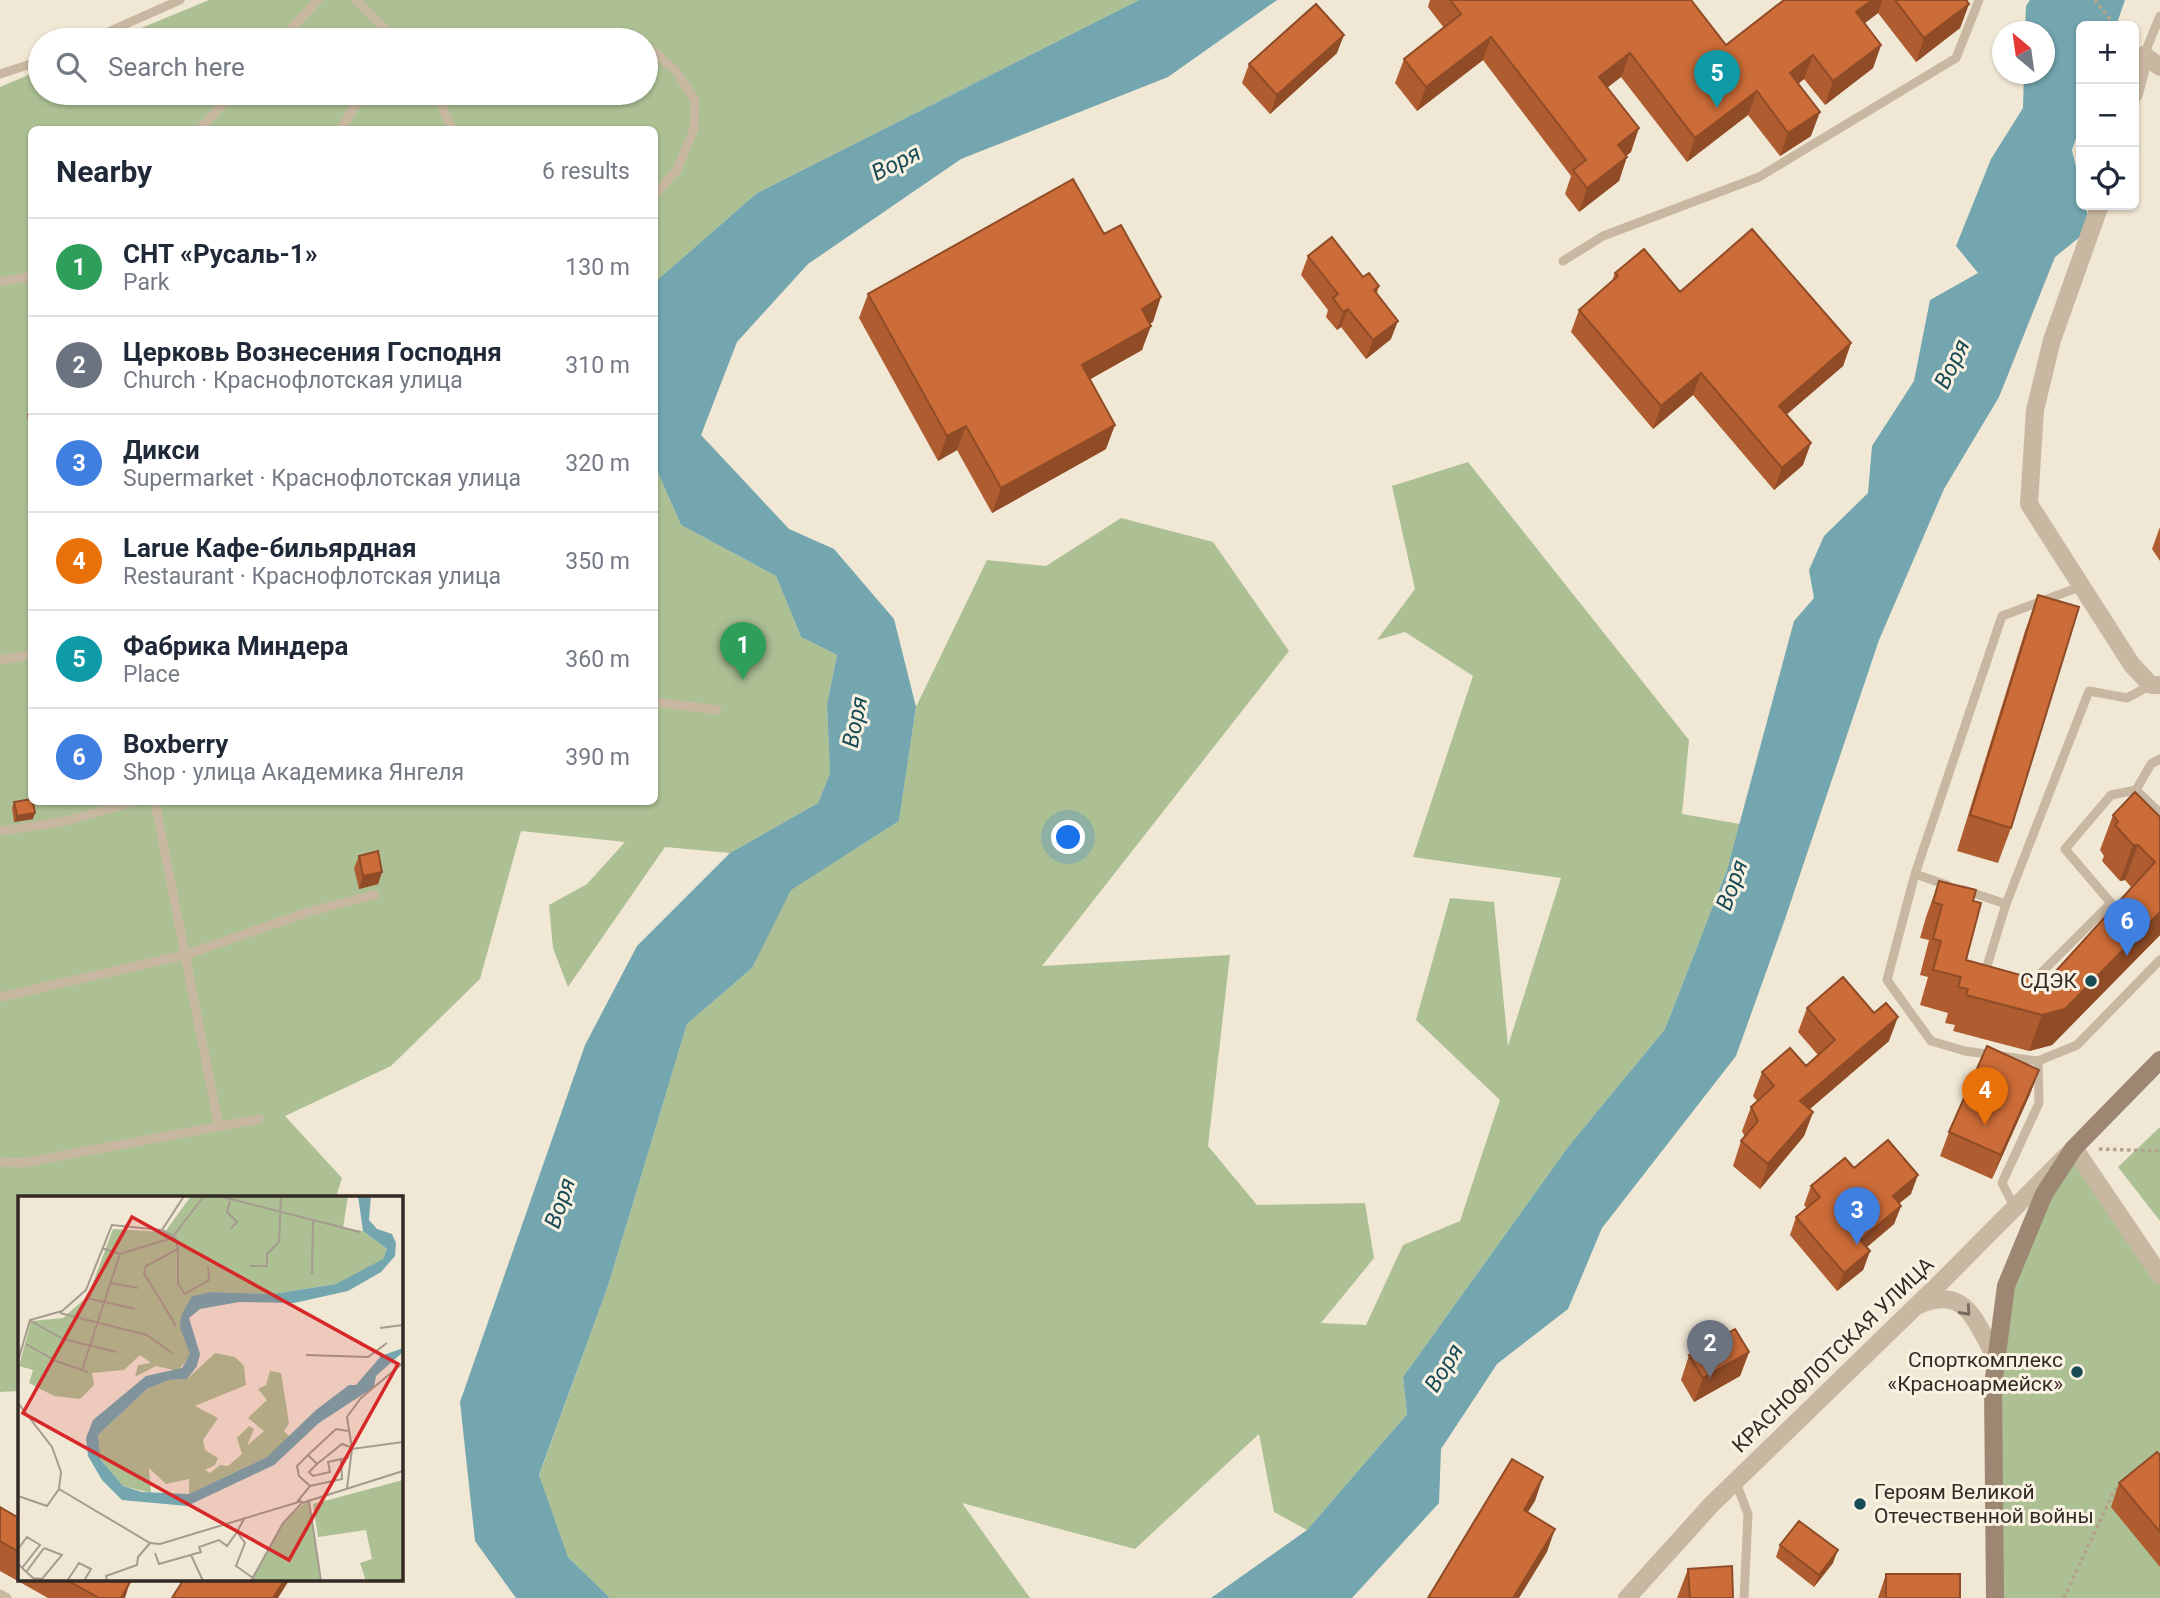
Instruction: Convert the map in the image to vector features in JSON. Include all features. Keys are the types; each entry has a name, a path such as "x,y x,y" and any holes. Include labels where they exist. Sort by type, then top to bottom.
{"main road":[{"path":"1995,1598 1993,1385 2006,1286 2044,1194 2074,1148 2160,1060"}],"street":[{"path":"2137,84 2144,55 2160,67"},
{"path":"2098,210 2052,340 2035,410 2029,504 2132,665 2156,685"},
{"path":"2074,1148 2160,1275"},
{"name":"КРАСНОФЛОТСКАЯ УЛИЦА","path":"1627,1598 1735,1480 1916,1306 2074,1148"},
{"path":"1916,1306 1933,1299 1952,1298 1967,1308 1996,1358"}],"lane":[{"path":"117,28 180,0"},
{"path":"292,28 318,0"},
{"path":"356,0 384,28"},
{"path":"1563,261 1603,236 1759,177 1956,58 1979,0"},
{"path":"2144,55 2160,16"},
{"path":"658,55 676,71 695,100 694,129 677,170 658,191"},
{"path":"0,74 28,65"},
{"path":"203,126 222,105"},
{"path":"342,126 356,105"},
{"path":"441,105 450,126"},
{"path":"0,282 28,277"},
{"path":"2082,586 2002,616 1915,874 1887,980 1931,1041 1965,1051 2038,1060 2077,1045 2160,960"},
{"path":"1,660 28,655"},
{"path":"1996,983 1983,979 2006,904 2089,691 2127,698 2156,685"},
{"path":"658,703 717,710"},
{"path":"2021,992 2111,903 2065,849 2110,795 2136,790 2151,764 2160,759"},
{"path":"2136,790 2160,813"},
{"path":"0,831 66,821 122,805"},
{"path":"156,805 219,1127"},
{"path":"1915,874 2006,904"},
{"path":"0,996 185,955 308,912 374,895"},
{"path":"2015,1208 2002,1183 2039,1103 2038,1060"},
{"path":"0,1162 22,1163 259,1119"},
{"path":"1735,1480 1748,1514 1744,1598"},
{"path":"0,1594 7,1598"}],"path":[{"path":"2095,0 2111,21"},
{"path":"2074,1148 2160,1151"},
{"path":"2064,1598 2114,1491 2122,1485"}],"green space":[{"path":"209,0 1139,0 757,193 658,279 658,126 28,126 28,805 658,805 658,473 681,525 776,576 801,637 837,655 827,704 830,773 818,803 730,853 665,847 568,987 553,948 549,905 587,884 625,842 521,831 480,979 391,1066 285,1116 342,1178 336,1196 18,1196 18,1391 0,1392 0,87 28,75 28,105 658,105 658,28 141,28"},
{"path":"1468,462 1689,740 1682,814 1740,824 1727,870 1665,1029 1568,1147 1403,1377 1407,1414 1307,1530 1274,1512 1259,1434 1135,1549 962,1503 1030,1598 610,1598 568,1557 539,1476 608,1286 687,1024 752,968 790,890 899,821 916,707 987,560 1046,566 1121,518 1213,542 1289,651 1042,966 1230,955 1208,1146 1257,1205 1365,1203 1374,1258 1321,1323 1366,1325 1403,1245 1460,1221 1500,1100 1416,1020 1450,898 1494,902 1508,1046 1561,878 1413,857 1473,676 1405,632 1377,640 1415,589 1392,486"},
{"path":"2160,1127 2160,1221 2118,1167"},
{"name":"Спорткомплекс «Красноармейск»","path":"2074,1148 2160,1275 2160,1598 1996,1598 1993,1385 2006,1286"}],"water":[{"name":"Воря","path":"1139,0 1277,0 1168,77 961,159 808,264 737,342 701,435 789,529 834,549 894,619 916,707 899,821 791,890 752,968 687,1024 608,1286 539,1475 568,1557 610,1598 516,1598 475,1541 460,1402 585,1045 637,946 730,853 818,803 830,773 827,704 837,655 801,637 776,576 681,525 658,473 658,279 757,193"},
{"name":"Воря","path":"2030,0 2125,0 2118,21 2076,21 2076,138 2072,150 2076,167 2076,210 2086,210 2091,228 2055,257 1999,397 1944,489 1879,640 1736,1056 1602,1228 1568,1309 1497,1364 1441,1449 1439,1503 1352,1598 1211,1598 1307,1530 1407,1414 1403,1377 1568,1147 1665,1029 1727,870 1794,621 1814,598 1809,570 1824,536 1868,493 1872,446 1914,381 1930,300 1978,273 1956,246 1991,159 2023,108 2024,84 2055,84 2055,21 2025,21 2026,6"}],"building":[{"path":"1450,0 1691,0 1726,45 1784,0 1872,0 1856,12 1881,45 1833,81 1813,55 1790,73 1820,112 1788,133 1757,91 1695,138 1630,53 1599,77 1639,128 1618,145 1627,157 1587,188 1573,170 1586,160 1491,37 1426,87 1404,59 1461,14"},
{"path":"1895,0 1966,0 1969,4 1924,38"},
{"path":"1316,4 1344,35 1277,95 1249,64"},
{"path":"1073,179 1104,234 1121,225 1161,297 1142,309 1151,326 1082,365 1115,425 1001,488 966,426 947,436 868,294"},
{"path":"1752,229 1851,343 1779,406 1811,443 1782,468 1701,373 1661,406 1579,310 1618,276 1615,273 1644,249 1680,292"},
{"path":"1332,237 1363,277 1369,273 1379,286 1374,290 1398,321 1373,340 1348,309 1343,312 1333,298 1338,294 1308,256"},
{"path":"2038,595 2079,607 2011,828 1970,815"},
{"path":"2135,792 2160,817 2160,912 2065,1009 2042,1015 1966,995 1968,989 1958,987 1961,977 1933,970 1941,941 1933,939 1942,905 1933,902 1939,881 1976,890 1973,901 1981,903 1966,960 2046,982 2155,862 2138,845 2133,845 2115,825 2118,822 2113,815"},
{"path":"28,800 28,805 34,805 35,813 17,816 14,802"},
{"path":"378,851 382,872 363,876 359,856"},
{"path":"1843,977 1874,1013 1886,1003 1898,1017 1800,1101 1813,1112 1768,1164 1741,1141 1758,1121 1751,1107 1774,1086 1762,1072 1790,1048 1806,1066 1835,1040 1807,1008"},
{"path":"1987,1046 2039,1070 2001,1155 1949,1132"},
{"path":"1888,1140 1918,1175 1893,1196 1901,1206 1860,1240 1870,1251 1844,1273 1796,1217 1820,1197 1811,1186 1845,1158 1854,1168"},
{"path":"1735,1329 1749,1352 1703,1378 1689,1355"},
{"path":"2157,1452 2160,1455 2160,1532 2119,1483"},
{"path":"1512,1459 1543,1477 1524,1510 1555,1529 1513,1598 1428,1598"},
{"path":"0,1507 18,1517 18,1551 0,1541"},
{"path":"1799,1521 1838,1550 1819,1575 1780,1545"},
{"path":"1732,1566 1733,1598 1690,1598 1688,1569"},
{"path":"1886,1574 1960,1574 1960,1598 1886,1598"},
{"path":"67,1580 130,1582 121,1598 99,1598"},
{"path":"183,1580 284,1580 273,1598 172,1598"}],"place":[{"name":"Фабрика Миндера","path":"1717,108"},
{"name":"СНТ «Русаль-1»","path":"743,680"},
{"name":"Boxberry","path":"2127,956"},
{"name":"СДЭК","path":"2091,981"},
{"name":"Larue Кафе-бильярдная","path":"1985,1125"},
{"name":"Дикси","path":"1857,1245"},
{"name":"Спорткомплекс «Красноармейск»","path":"2077,1372"},
{"name":"Церковь Вознесения Господня","path":"1710,1378"},
{"name":"Героям Великой Отечественной войны","path":"1860,1504"}]}
